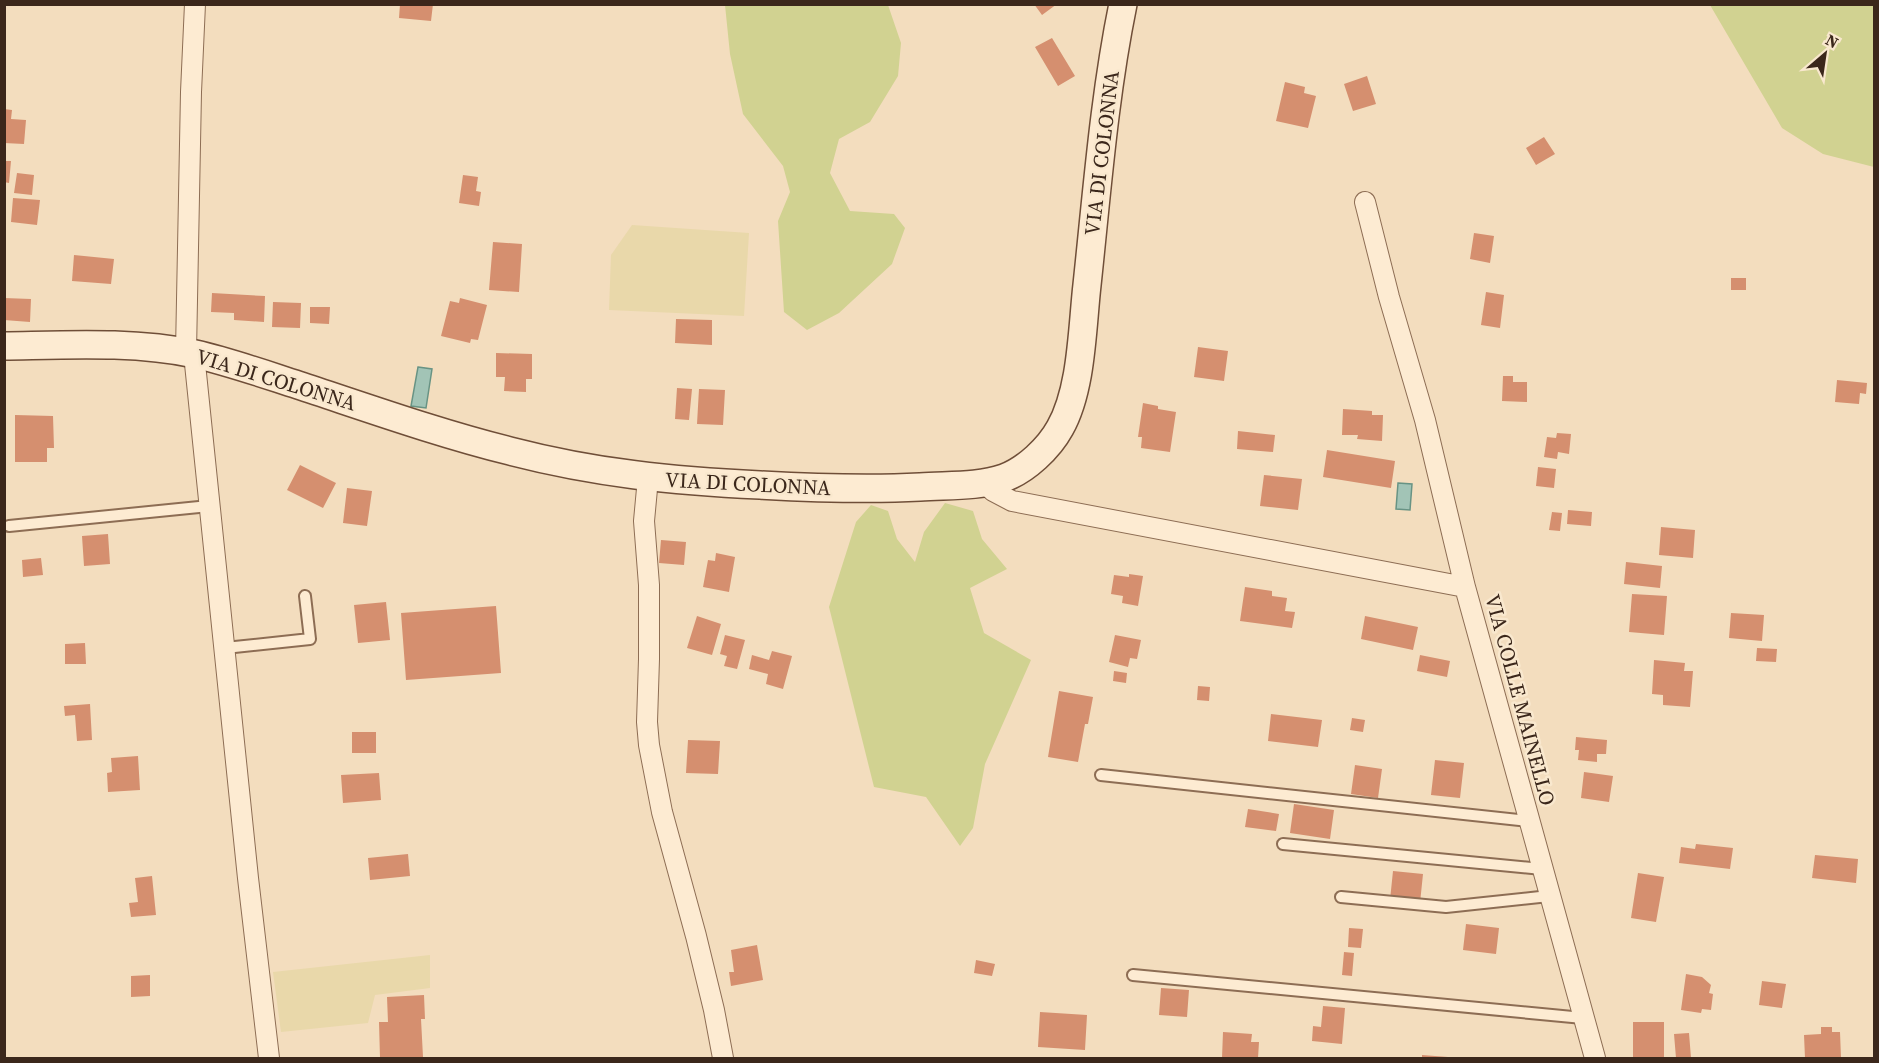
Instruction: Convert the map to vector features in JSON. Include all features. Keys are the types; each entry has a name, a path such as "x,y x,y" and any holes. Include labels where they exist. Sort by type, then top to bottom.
{"street":[{"path":"195,4 191,92 190,353 225,648 269,1059"},
{"name":"VIA DI COLONNA","path":"4,346 116,346 190,353 243,367 489,446 591,470 648,478 683,482 845,489 985,483 1010,476 1038,455 1055,436 1069,408 1078,362 1109,84 1123,4"},
{"path":"1365,202 1389,297 1425,420 1465,587"},
{"path":"648,478 644,521 649,595 648,746 662,812 714,1010 723,1059"},
{"name":"VIA COLLE MAINELLO","path":"985,483 993,491 1012,501 1465,587 1595,1059"}],"lane":[{"path":"9,526 209,506"},
{"path":"225,648 310,639 305,596"},
{"path":"1101,775 1528,821"},
{"path":"1283,844 1542,869"},
{"path":"1341,897 1446,907 1550,897"},
{"path":"1133,975 1583,1017"}],"shaded area":[{"path":"632,225 749,233 744,316 609,310 611,255"},
{"path":"418,367 432,369 426,408 411,406"},
{"path":"1398,483 1412,484 1410,510 1396,509"},
{"path":"430,955 430,988 375,995 368,1023 281,1032 273,972"}],"green space":[{"path":"725,5 888,5 901,43 898,76 870,122 839,139 830,173 850,211 894,214 905,228 892,264 839,313 807,330 784,312 778,221 790,192 783,166 743,114 730,54"},
{"path":"1710,5 1874,5 1874,167 1823,154 1782,128"},
{"path":"945,503 973,511 982,539 1007,569 970,588 984,633 1031,660 985,764 973,828 960,846 926,797 874,787 829,607 856,522 871,505 888,511 897,539 915,562 924,532"}],"building":[{"path":"400,4 433,4 431,21 399,18"},
{"path":"1034,4 1057,4 1042,15"},
{"path":"1052,38 1075,76 1058,86 1035,47"},
{"path":"1367,76 1376,104 1353,111 1344,84"},
{"path":"1285,82 1305,87 1304,93 1316,96 1308,128 1276,121"},
{"path":"4,109 12,110 11,119 26,120 24,144 4,143"},
{"path":"1544,137 1555,154 1536,165 1526,148"},
{"path":"4,161 11,161 9,183 4,182"},
{"path":"17,173 34,175 32,195 14,193"},
{"path":"463,175 478,177 476,191 481,192 479,206 459,203"},
{"path":"13,198 40,200 37,225 11,222"},
{"path":"1474,233 1494,236 1490,263 1470,259"},
{"path":"493,242 522,244 519,292 489,290"},
{"path":"74,255 114,259 111,284 72,281"},
{"path":"1731,278 1746,278 1746,290 1731,290"},
{"path":"1486,292 1504,295 1500,328 1481,325"},
{"path":"212,293 265,296 264,322 234,320 234,313 211,312"},
{"path":"4,298 31,299 30,322 4,320"},
{"path":"460,298 487,305 478,340 471,339 470,343 441,336 450,301 459,303"},
{"path":"273,302 301,303 300,328 272,327"},
{"path":"310,307 330,307 329,324 310,323"},
{"path":"676,319 712,320 712,345 675,343"},
{"path":"1198,347 1228,351 1224,381 1194,377"},
{"path":"496,353 532,354 532,379 526,379 526,392 504,391 505,377 496,377"},
{"path":"1503,376 1513,376 1513,382 1527,382 1527,402 1502,401"},
{"path":"1837,380 1867,383 1866,394 1860,393 1859,404 1835,402"},
{"path":"677,388 692,389 689,420 675,419"},
{"path":"699,389 725,390 723,425 697,424"},
{"path":"1143,403 1158,406 1158,409 1176,412 1170,452 1141,448 1142,437 1138,437"},
{"path":"1343,409 1372,411 1372,415 1383,415 1382,441 1357,439 1358,435 1342,435"},
{"path":"15,415 53,416 54,448 47,448 47,462 15,462"},
{"path":"1238,431 1275,435 1273,452 1237,449"},
{"path":"1557,433 1571,434 1569,454 1558,452 1557,459 1544,457 1547,437 1556,438"},
{"path":"1327,450 1395,461 1391,488 1323,477"},
{"path":"300,465 336,483 323,508 287,490"},
{"path":"1538,467 1556,469 1554,488 1536,486"},
{"path":"1264,475 1302,479 1298,510 1260,506"},
{"path":"347,488 372,491 367,526 343,523"},
{"path":"1568,510 1592,512 1591,526 1567,524"},
{"path":"1552,512 1562,513 1560,531 1549,530"},
{"path":"1661,527 1695,530 1693,558 1659,555"},
{"path":"108,534 110,564 84,566 82,536"},
{"path":"661,540 686,542 684,565 659,563"},
{"path":"716,553 735,557 729,592 703,587 708,560 715,561"},
{"path":"41,558 43,575 23,577 22,560"},
{"path":"1626,562 1662,566 1660,588 1624,584"},
{"path":"1129,574 1143,576 1138,606 1122,603 1123,596 1111,594 1114,575 1129,577"},
{"path":"1245,587 1272,591 1272,596 1287,598 1285,611 1295,612 1292,628 1240,621"},
{"path":"1632,594 1667,596 1664,635 1629,632"},
{"path":"386,602 390,640 358,643 354,605"},
{"path":"496,606 501,673 406,680 401,613"},
{"path":"1731,613 1764,615 1762,641 1729,638"},
{"path":"697,616 721,624 712,655 687,648"},
{"path":"1365,616 1418,627 1413,650 1361,639"},
{"path":"725,635 745,640 737,669 724,666 727,656 720,654"},
{"path":"1115,635 1141,640 1137,659 1130,658 1128,667 1109,662"},
{"path":"85,643 86,664 65,664 65,644"},
{"path":"1757,648 1777,649 1776,662 1756,661"},
{"path":"772,651 792,656 783,689 766,684 768,674 749,669 752,655 769,660"},
{"path":"1420,655 1450,661 1447,677 1417,671"},
{"path":"1654,660 1685,663 1684,671 1693,671 1690,707 1663,705 1663,695 1652,694"},
{"path":"1114,671 1127,673 1126,683 1113,681"},
{"path":"1198,686 1210,687 1209,701 1197,700"},
{"path":"1059,691 1093,697 1078,762 1048,757"},
{"path":"90,704 92,740 77,741 75,715 65,716 64,706"},
{"path":"1271,714 1322,720 1318,747 1268,741"},
{"path":"1352,718 1365,720 1363,732 1350,730"},
{"path":"352,732 376,732 376,753 352,753"},
{"path":"1576,737 1607,740 1606,754 1597,754 1597,762 1578,760 1579,750 1575,750"},
{"path":"688,740 720,741 718,774 686,773"},
{"path":"138,756 140,790 108,792 107,773 112,772 111,758"},
{"path":"1435,760 1464,763 1460,798 1431,795"},
{"path":"1355,765 1382,769 1378,798 1351,794"},
{"path":"1584,772 1613,776 1609,802 1581,798"},
{"path":"379,773 381,800 343,803 341,775"},
{"path":"1294,804 1334,810 1330,839 1290,833"},
{"path":"1248,809 1279,814 1276,831 1245,827"},
{"path":"1696,844 1733,848 1730,869 1679,863 1681,847 1695,849"},
{"path":"408,854 410,876 370,880 368,858"},
{"path":"1815,855 1858,859 1856,883 1812,878"},
{"path":"1393,871 1423,874 1420,903 1390,900"},
{"path":"1638,873 1664,877 1656,922 1631,918"},
{"path":"152,876 156,915 131,917 129,903 138,902 135,878"},
{"path":"1466,924 1499,928 1496,954 1463,950"},
{"path":"1349,928 1363,929 1361,948 1348,947"},
{"path":"757,945 763,980 731,986 729,972 734,972 731,950"},
{"path":"1344,952 1354,953 1352,976 1342,975"},
{"path":"976,960 995,964 992,976 974,973"},
{"path":"1686,974 1702,977 1711,985 1709,993 1713,994 1711,1010 1702,1009 1701,1013 1681,1010"},
{"path":"150,975 150,996 131,997 131,976"},
{"path":"1762,981 1786,984 1782,1008 1759,1005"},
{"path":"1161,988 1189,990 1187,1017 1159,1015"},
{"path":"424,995 425,1019 421,1019 423,1057 380,1058 379,1022 388,1022 387,997"},
{"path":"1323,1006 1345,1008 1342,1044 1312,1041 1313,1026 1321,1027"},
{"path":"1040,1012 1087,1015 1085,1050 1038,1047"},
{"path":"1633,1022 1664,1022 1664,1057 1633,1057"},
{"path":"1821,1027 1832,1027 1832,1032 1840,1032 1841,1058 1805,1058 1804,1035 1821,1034"},
{"path":"1223,1032 1252,1034 1251,1042 1259,1042 1258,1058 1222,1058"},
{"path":"1689,1033 1691,1058 1676,1058 1674,1034"},
{"path":"1422,1055 1448,1057 1448,1058 1422,1058"}]}
